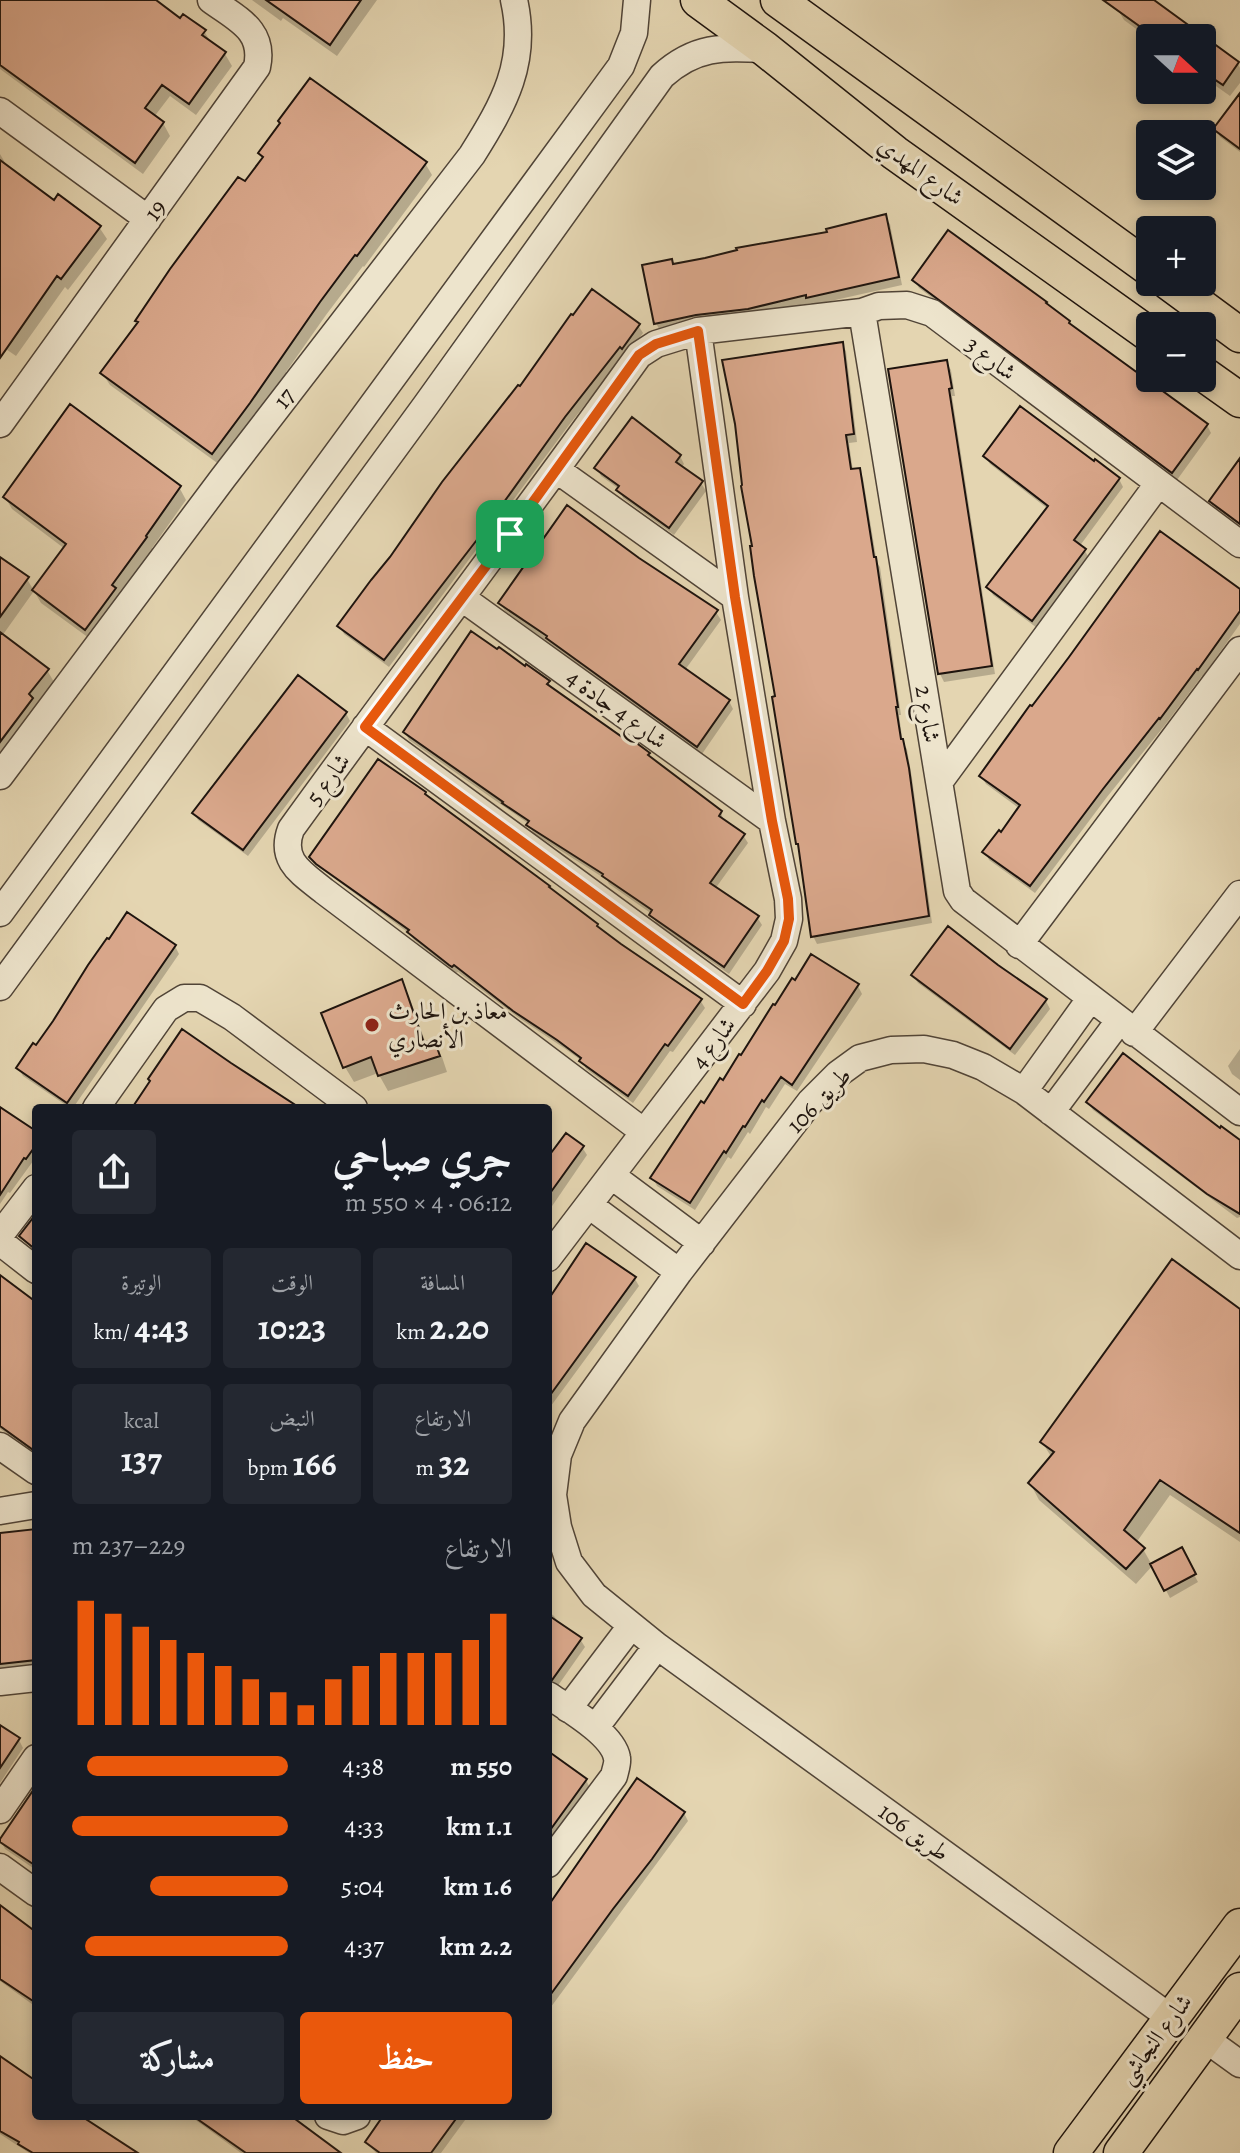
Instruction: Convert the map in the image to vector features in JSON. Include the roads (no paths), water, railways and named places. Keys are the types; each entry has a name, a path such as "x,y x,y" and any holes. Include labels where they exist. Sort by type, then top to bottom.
{"main road":[{"name":"شارع المهدي","path":"698,0 895,153 1136,325"},
{"path":"783,2 1136,259"},
{"path":"1187,296 1240,335"},
{"path":"1216,383 1240,400"},
{"name":"شارع النجاشي","path":"1071,2153 1240,1926"},
{"name":"شارع النجاشي","path":"1121,2153 1240,1990"}],"street":[{"name":"19","path":"0,424 10,387 148,219 257,67 260,55 252,32 211,0"},
{"name":"17","path":"0,776 223,478 472,155 499,113 512,81 518,17 514,0"},
{"path":"0,913 621,66 634,33 637,0"},
{"path":"0,987 426,405 662,76 683,60 711,49 765,49"},
{"path":"0,111 148,219"},
{"name":"شارع 3","path":"698,331 862,312 879,306 907,305 932,313 1240,544"},
{"name":"شارع 2","path":"862,312 957,891 963,900 1019,945 1240,1112"},
{"name":"شارع 5","path":"644,1132 298,870 287,853 286,843 291,829 639,355 656,344 698,331"},
{"name":"شارع 4","path":"552,1253 767,971 784,941 789,919 735,597 698,331"},
{"path":"557,470 735,597"},
{"path":"940,781 1158,484"},
{"name":"شارع 4 جادة 4","path":"462,598 772,821"},
{"path":"1019,945 1240,650"},
{"path":"365,727 743,1004"},
{"path":"0,962 38,906 37,898 30,891 16,892"},
{"path":"1051,1112 1240,894"},
{"path":"99,1104 166,1009 184,998 200,998 232,1017 349,1104"},
{"path":"1024,1091 1090,999"},
{"name":"طريق 106","path":"1171,2018 657,1646 594,1595 569,1562 558,1527 553,1495 558,1455 572,1421 679,1272 810,1102 838,1074 860,1058 891,1050 924,1049 953,1055 983,1067 1024,1091 1240,1256"},
{"path":"612,1176 702,1243"},
{"path":"0,1235 32,1193"},
{"path":"589,1205 679,1272"},
{"path":"0,1242 32,1267"},
{"path":"0,1446 32,1468"},
{"path":"0,1511 32,1506"},
{"path":"552,1859 614,1776 618,1759 611,1744 595,1728 558,1702 631,1626"},
{"path":"595,1728 657,1646"},
{"path":"0,1682 32,1678"},
{"path":"0,1810 32,1764"},
{"path":"0,1867 32,1890"},
{"path":"1204,2038 1240,2064"}],"place":[{"name":"معاذ بن الحارث الأنصاري","path":"372,1025"}]}
